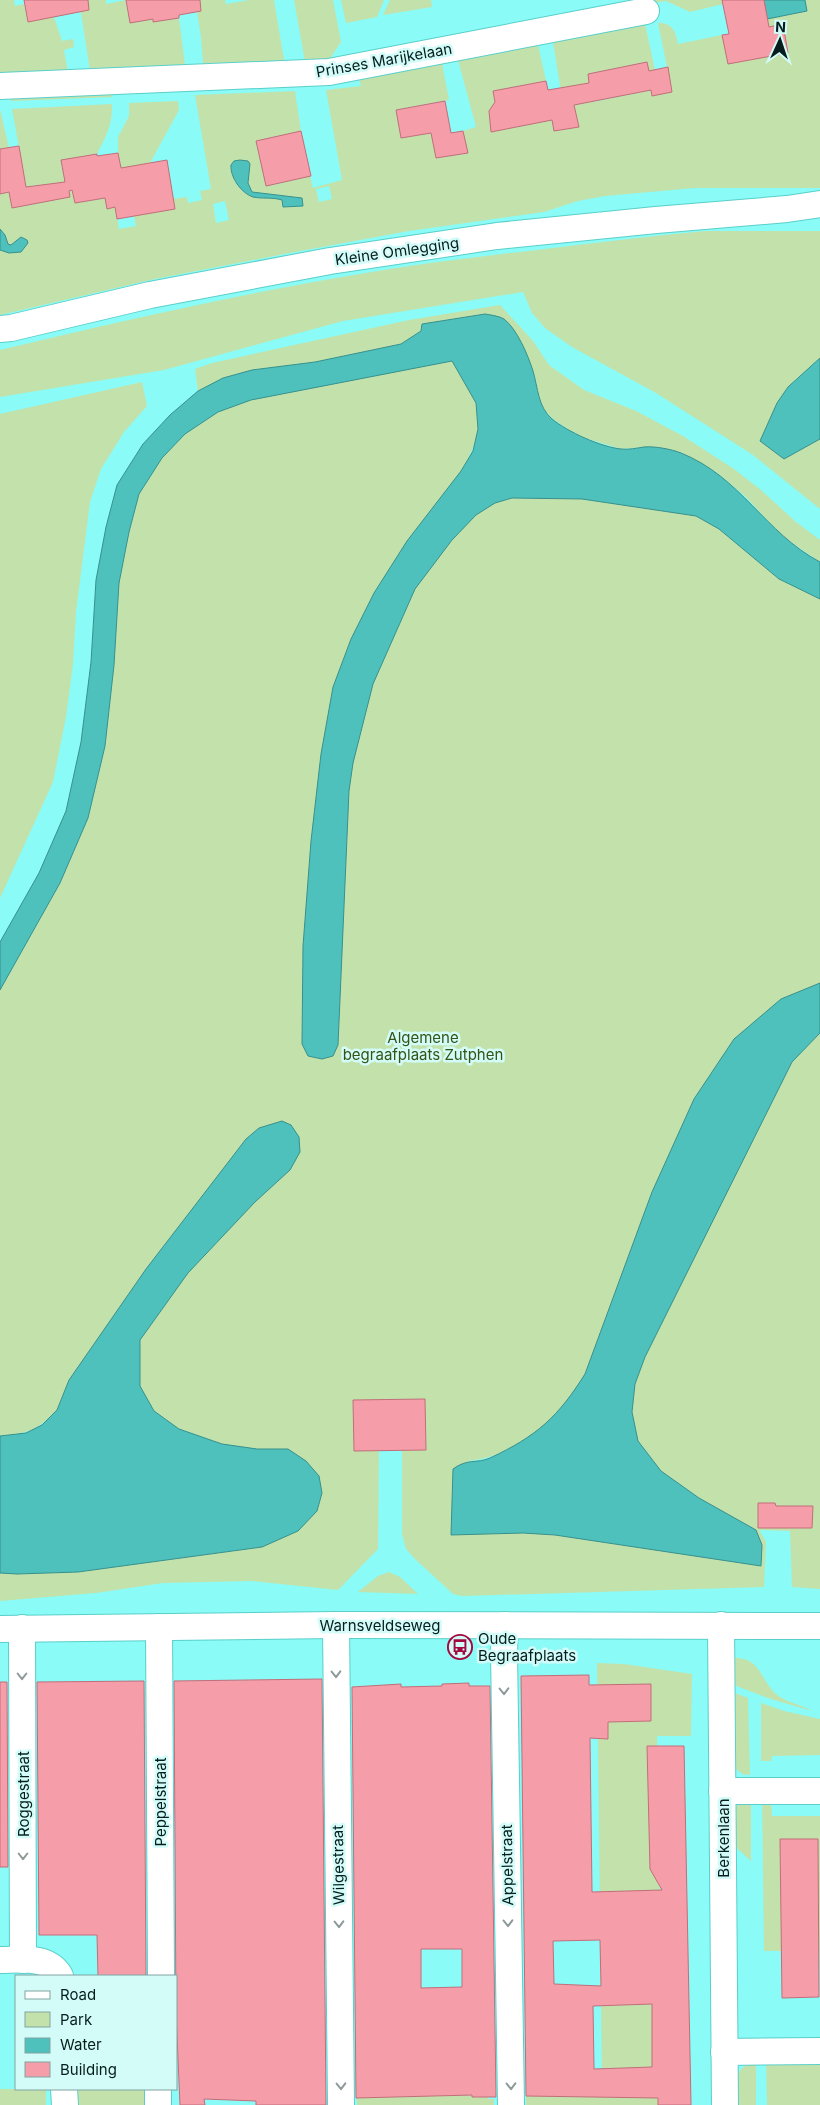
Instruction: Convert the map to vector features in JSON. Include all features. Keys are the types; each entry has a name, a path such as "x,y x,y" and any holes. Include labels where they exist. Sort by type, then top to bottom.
{"street":[{"name":"Prinses Marijkelaan","path":"0,86 328,72 646,11"},
{"name":"Kleine Omlegging","path":"4,330 150,295 330,261 497,236 787,209 820,204"},
{"name":"Kleine Omlegging","path":"787,209 820,210"},
{"name":"Warnsveldseweg","path":"11,1629 336,1625 820,1626"},
{"name":"Wilgestraat","path":"336,1625 341,2105"},
{"name":"Appelstraat","path":"505,1625 511,2105"},
{"name":"Berkenlaan","path":"721,1625 725,2105"},
{"name":"Peppelstraat","path":"159,1627 161,1975"},
{"name":"Roggestraat","path":"11,1629 11,1960"},
{"path":"722,1791 820,1791"},
{"path":"11,1960 48,1963 59,1975"},
{"path":"724,2052 820,2051"},
{"path":"64,2090 64,2105"},
{"path":"158,2090 158,2105"}],"green space":[{"path":"0,0 14,0 15,6 24,4 28,21 54,17 62,41 73,39 74,47 64,50 68,72 0,74"},
{"path":"79,0 106,0 106,4 126,0 130,23 153,19 153,22 179,18 185,65 183,67 90,71"},
{"path":"195,0 225,0 226,4 249,0 274,0 284,60 280,62 205,66 203,64"},
{"path":"294,0 333,0 341,42 329,60 305,62"},
{"path":"341,0 384,0 377,17 346,23"},
{"path":"390,0 431,0 432,7 383,15"},
{"path":"652,0 722,0 723,4 690,12 666,1 652,3"},
{"path":"805,0 820,0 820,188 695,188 605,196 578,201 544,212 409,231 155,279 0,315 0,250 9,253 21,252 15,243 7,244 5,235 0,229 0,194 9,192 12,208 34,204 39,198 36,185 26,187 12,109 112,104 108,130 97,154 61,161 64,178 70,178 75,203 105,198 107,208 119,207 124,183 118,153 118,137 129,116 129,103 178,101 179,110 150,163 173,199 187,197 188,203 202,200 200,191 211,189 195,95 295,91 301,131 256,142 266,186 283,183 280,170 307,164 313,188 342,180 326,90 361,86 359,79 442,63 449,100 396,110 401,138 431,133 437,158 467,153 463,131 476,127 458,60 538,45 546,81 492,107 489,111 490,117 513,128 532,124 531,114 549,110 554,131 567,129 553,42 645,24 655,70 649,71 647,62 588,74 593,102 651,90 653,96 672,92 658,23 670,26 678,44 722,35 728,64 783,25 769,27 767,19 807,11","holes":["234,161 250,167 248,183 252,192 302,198 301,207 283,207 282,200 247,193 241,189 233,176 231,168","329,186 332,199 319,202 316,189","225,201 229,220 216,223 213,204","133,209 136,226 119,229 116,212"]},
{"path":"112,93 112,97 11,101 10,97"},
{"path":"0,109 9,148 0,149"},
{"path":"706,231 820,231 820,358 788,387 777,403 784,459 820,439 820,509 753,455 656,393 572,347 545,328 532,313 523,292 343,321 164,370 0,397 0,350 221,300 377,271 468,258"},
{"path":"500,305 533,341 549,365 584,390 636,411 683,436 734,469 761,490 796,522 820,540 820,562 782,536 745,496 716,472 680,452 647,447 621,449 585,438 553,419 542,408 532,369 485,314 422,324 421,331 401,344 315,362 252,370 223,378 198,391 195,369 212,363 409,320"},
{"name":"Algemene begraafplaats Zutphen","path":"452,361 472,392 479,421 476,439 461,471 512,498 582,499 696,516 719,529 779,579 820,599 820,1589 792,1587 790,1531 759,1530 766,1542 764,1587 462,1596 453,1594 406,1549 402,1534 402,1450 379,1451 378,1549 338,1590 251,1581 163,1583 96,1593 0,1601 0,1573 78,1572 262,1547 289,1449 257,1449 222,1444 179,1429 154,1411 57,1410 32,1430 0,1436 0,990 60,883 88,818 105,746 114,665 119,583 139,494 162,458 185,434 218,412 251,400","holes":["549,1423 638,1441 661,1471 699,1498 761,1566 555,1535 523,1533 468,1461 491,1456 511,1448"]},
{"path":"142,382 147,406 124,432 101,469 90,502 76,612 73,664 66,717 53,782 0,898 0,414"},
{"path":"389,1572 400,1577 418,1594 358,1592 378,1576"},
{"path":"737,1658 745,1659 756,1666 771,1689 780,1697 812,1711 771,1699 731,1684 731,1660"},
{"path":"597,1663 624,1664 692,1674 691,1736 657,1736 661,1978 652,2020 653,2067 662,2067 658,2105 526,2105 526,2088 602,2086"},
{"path":"730,1691 748,1698 750,1775 742,1774 735,1768"},
{"path":"761,1703 784,1711 820,1719 820,1755 772,1756 771,1761 761,1761"},
{"path":"771,1797 772,1816 820,1816 820,1982 817,1839 780,1839 782,1951 764,1951 762,1798"},
{"path":"751,1798 751,1861 732,1844 731,1822 737,1805"},
{"path":"820,2060 820,2105 767,2105 766,2061"},
{"path":"756,2061 756,2105 736,2105 736,2083 739,2072 748,2064"},
{"path":"488,2087 488,2099 494,2099 494,2105 357,2105 356,2089"},
{"path":"0,2089 46,2090 46,2105 0,2105"},
{"path":"75,2090 146,2090 146,2105 75,2105"}],"water":[{"path":"764,0 805,0 807,11 767,19"},
{"path":"234,161 248,161 250,164 248,183 252,192 302,198 303,206 283,207 282,200 253,197 244,192 234,179 231,170 231,165"},
{"path":"0,229 5,235 8,244 11,245 21,237 27,240 28,243 21,252 9,253 0,250"},
{"path":"485,314 504,319 518,336 531,365 541,403 552,419 576,434 613,448 662,448 681,453 702,463 737,490 784,536 820,562 820,599 779,579 719,529 696,516 582,499 512,498 495,503 476,515 452,540 415,589 373,684 353,763 349,791 338,1045 333,1056 322,1059 308,1056 302,1044 303,946 311,841 321,754 333,687 351,639 374,593 407,541 461,471 473,451 478,429 476,403 452,361 251,400 218,412 185,434 162,458 139,494 119,583 114,665 105,746 88,818 60,883 0,990 0,942 39,873 66,811 81,742 91,662 96,580 106,527 117,485 143,444 170,415 198,391 223,378 252,370 315,362 401,344 421,331 422,324"},
{"path":"820,358 820,439 784,459 760,441 777,403 788,387"},
{"path":"820,983 820,1033 792,1062 645,1357 635,1384 632,1412 638,1441 661,1471 699,1498 756,1530 762,1545 761,1566 555,1535 523,1533 451,1535 453,1469 463,1463 490,1458 534,1433 555,1414 585,1374 652,1192 694,1099 734,1039 781,999"},
{"path":"282,1121 291,1125 299,1137 300,1152 290,1170 255,1202 188,1273 140,1340 140,1386 154,1411 179,1429 222,1444 257,1449 288,1449 306,1461 319,1476 322,1493 317,1511 298,1531 262,1547 78,1572 0,1573 0,1436 26,1433 42,1425 57,1410 69,1380 146,1269 246,1139 259,1128"}],"building":[{"path":"24,0 88,0 89,10 28,22"},
{"path":"126,0 200,0 201,11 179,15 179,18 153,22 153,19 130,23"},
{"path":"722,0 764,0 769,27 783,24 788,53 728,64 722,35 729,34"},
{"path":"647,62 649,71 668,67 672,92 652,96 651,90 574,105 579,127 554,131 552,120 491,132 489,111 495,102 493,91 546,81 548,90 589,83 588,74"},
{"path":"445,101 451,133 463,131 468,153 436,158 431,133 401,138 396,110"},
{"path":"301,131 311,176 266,186 256,141"},
{"path":"19,146 26,187 65,182 61,160 97,154 97,156 118,153 121,168 167,160 175,209 117,219 115,207 107,209 105,198 75,203 72,190 69,191 70,197 12,208 9,192 0,194 0,149"},
{"path":"425,1399 426,1450 354,1451 353,1400"},
{"path":"758,1503 775,1503 776,1506 813,1506 812,1528 758,1528"},
{"path":"589,1675 589,1685 651,1684 651,1721 608,1722 608,1739 590,1738 592,1892 662,1890 650,1869 647,1746 684,1746 691,2105 658,2105 658,2098 526,2096 521,1676","holes":["600,1940 601,1986 554,1984 553,1941","652,2004 652,2067 594,2069 593,2006"]},
{"path":"322,1679 326,2105 256,2105 256,2101 204,2099 205,2105 180,2105 178,1975 176,1975 174,1681"},
{"path":"144,1681 146,1975 98,1975 97,1935 39,1935 37,1682"},
{"path":"0,1682 7,1682 8,1867 0,1867"},
{"path":"469,1683 469,1686 490,1686 496,2097 472,2097 472,2095 356,2098 352,1687 401,1684 401,1687 442,1686 442,1684","holes":["421,1949 462,1949 462,1987 421,1988"]},
{"path":"780,1839 818,1839 819,1997 782,1998"}],"place":[{"name":"Oude Begraafplaats","path":"460,1647"}]}
